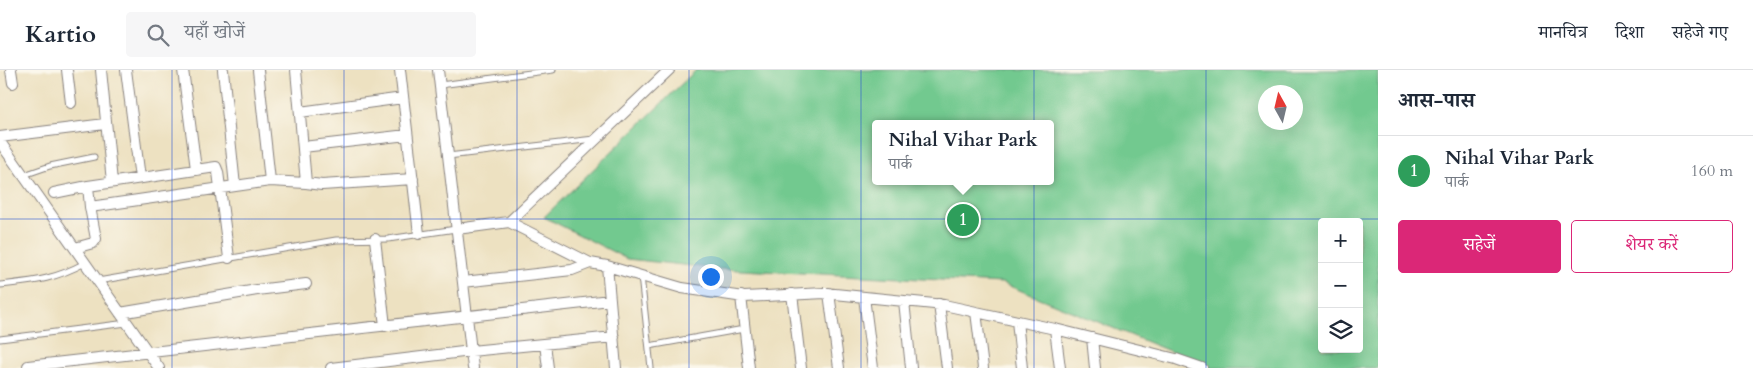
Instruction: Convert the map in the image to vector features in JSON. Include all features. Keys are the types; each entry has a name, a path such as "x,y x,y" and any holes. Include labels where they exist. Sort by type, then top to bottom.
{"street":[{"path":"11,70 13,83"},
{"path":"67,70 71,103"},
{"path":"101,70 112,182"},
{"path":"126,70 140,178"},
{"path":"183,70 196,169"},
{"path":"223,70 234,186"},
{"path":"258,70 270,181"},
{"path":"296,70 306,183"},
{"path":"400,70 419,234"},
{"path":"438,70 473,368"},
{"path":"509,222 669,70"},
{"path":"300,112 403,98"},
{"path":"0,137 106,124"},
{"path":"303,147 407,135"},
{"path":"0,142 159,368"},
{"path":"54,193 112,182 216,167 229,258"},
{"path":"90,207 270,181 322,185 413,179"},
{"path":"75,248 93,243 96,239 88,186"},
{"path":"457,229 509,222 590,263 607,266 682,288 741,296 829,293 939,304 1092,338 1202,368"},
{"path":"375,239 385,326"},
{"path":"463,282 572,270 590,263"},
{"path":"607,266 616,368"},
{"path":"120,313 306,284"},
{"path":"829,293 839,368"},
{"path":"792,294 801,368"},
{"path":"741,296 749,368"},
{"path":"864,296 873,368"},
{"path":"28,366 610,300"},
{"path":"904,301 912,368"},
{"path":"939,304 947,368"},
{"path":"976,312 983,368"},
{"path":"1017,321 1022,368"},
{"path":"1055,329 1060,368"},
{"path":"331,368 471,351 614,337"},
{"path":"1092,338 1095,368"},
{"path":"545,344 548,368"},
{"path":"1165,357 1167,368"}],"lane":[{"path":"440,85 553,70"},
{"path":"448,156 598,138"},
{"path":"24,175 50,166 94,158"},
{"path":"98,281 336,240 375,239 457,229"},
{"path":"0,285 51,279 85,262"},
{"path":"641,276 651,368"},
{"path":"0,339 127,323"},
{"path":"649,346 744,328"}],"green space":[{"path":"696,70 1378,70 1378,368 1198,368 1194,361 1002,283 720,269 627,259 544,217"}],"place":[{"name":"Nihal Vihar Park","path":"963,220"}]}
